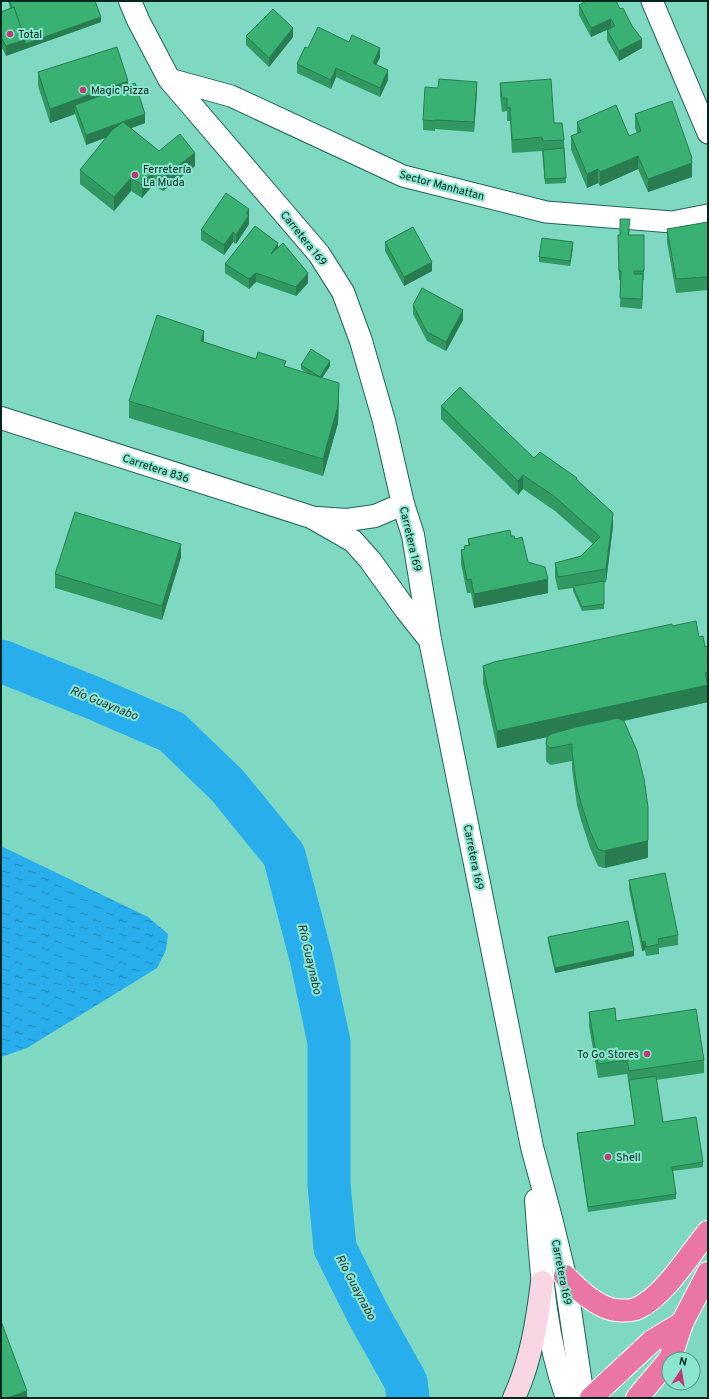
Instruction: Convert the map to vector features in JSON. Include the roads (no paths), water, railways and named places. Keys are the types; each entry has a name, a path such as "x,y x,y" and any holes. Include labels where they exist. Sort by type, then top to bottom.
{"highway":[{"path":"565,1276 586,1296 607,1308 622,1310 638,1308 664,1288 708,1232"},
{"path":"672,1351 682,1323 708,1273"},
{"path":"591,1398 652,1341 682,1323"},
{"path":"637,1398 661,1370"}],"main road":[{"path":"514,1398 527,1366 536,1326 542,1282"}],"street":[{"name":"Carretera 169","path":"130,1 138,20 169,79 319,254 343,292 361,341 384,421 413,535 430,640 532,1147 552,1218 565,1276 581,1384 586,1398"},
{"path":"652,1 708,133"},
{"name":"Sector Manhattan","path":"169,79 231,96 403,176 531,209 546,212 672,222 708,215"},
{"name":"Carretera 836","path":"1,418 311,517 347,520 375,516 404,504"},
{"name":"Carretera 836","path":"311,517 353,542 370,560 430,640"},
{"name":"Carretera 169","path":"532,1147 542,1282 554,1355 567,1398"}],"water":[{"path":"1,846 148,917 168,934 166,950 157,968 27,1048 1,1057"}],"waterway":[{"name":"Río Guaynabo","path":"1,661 96,699 172,732 227,785 284,855 311,958 329,1042 329,1184 335,1248 368,1314 406,1382 408,1398"}],"place":[{"name":"Total","path":"10,34"},
{"name":"Magic Pizza","path":"83,90"},
{"name":"Ferretería La Muda","path":"135,175"},
{"name":"To Go Stores","path":"647,1054"},
{"name":"Shell","path":"608,1157"}]}
